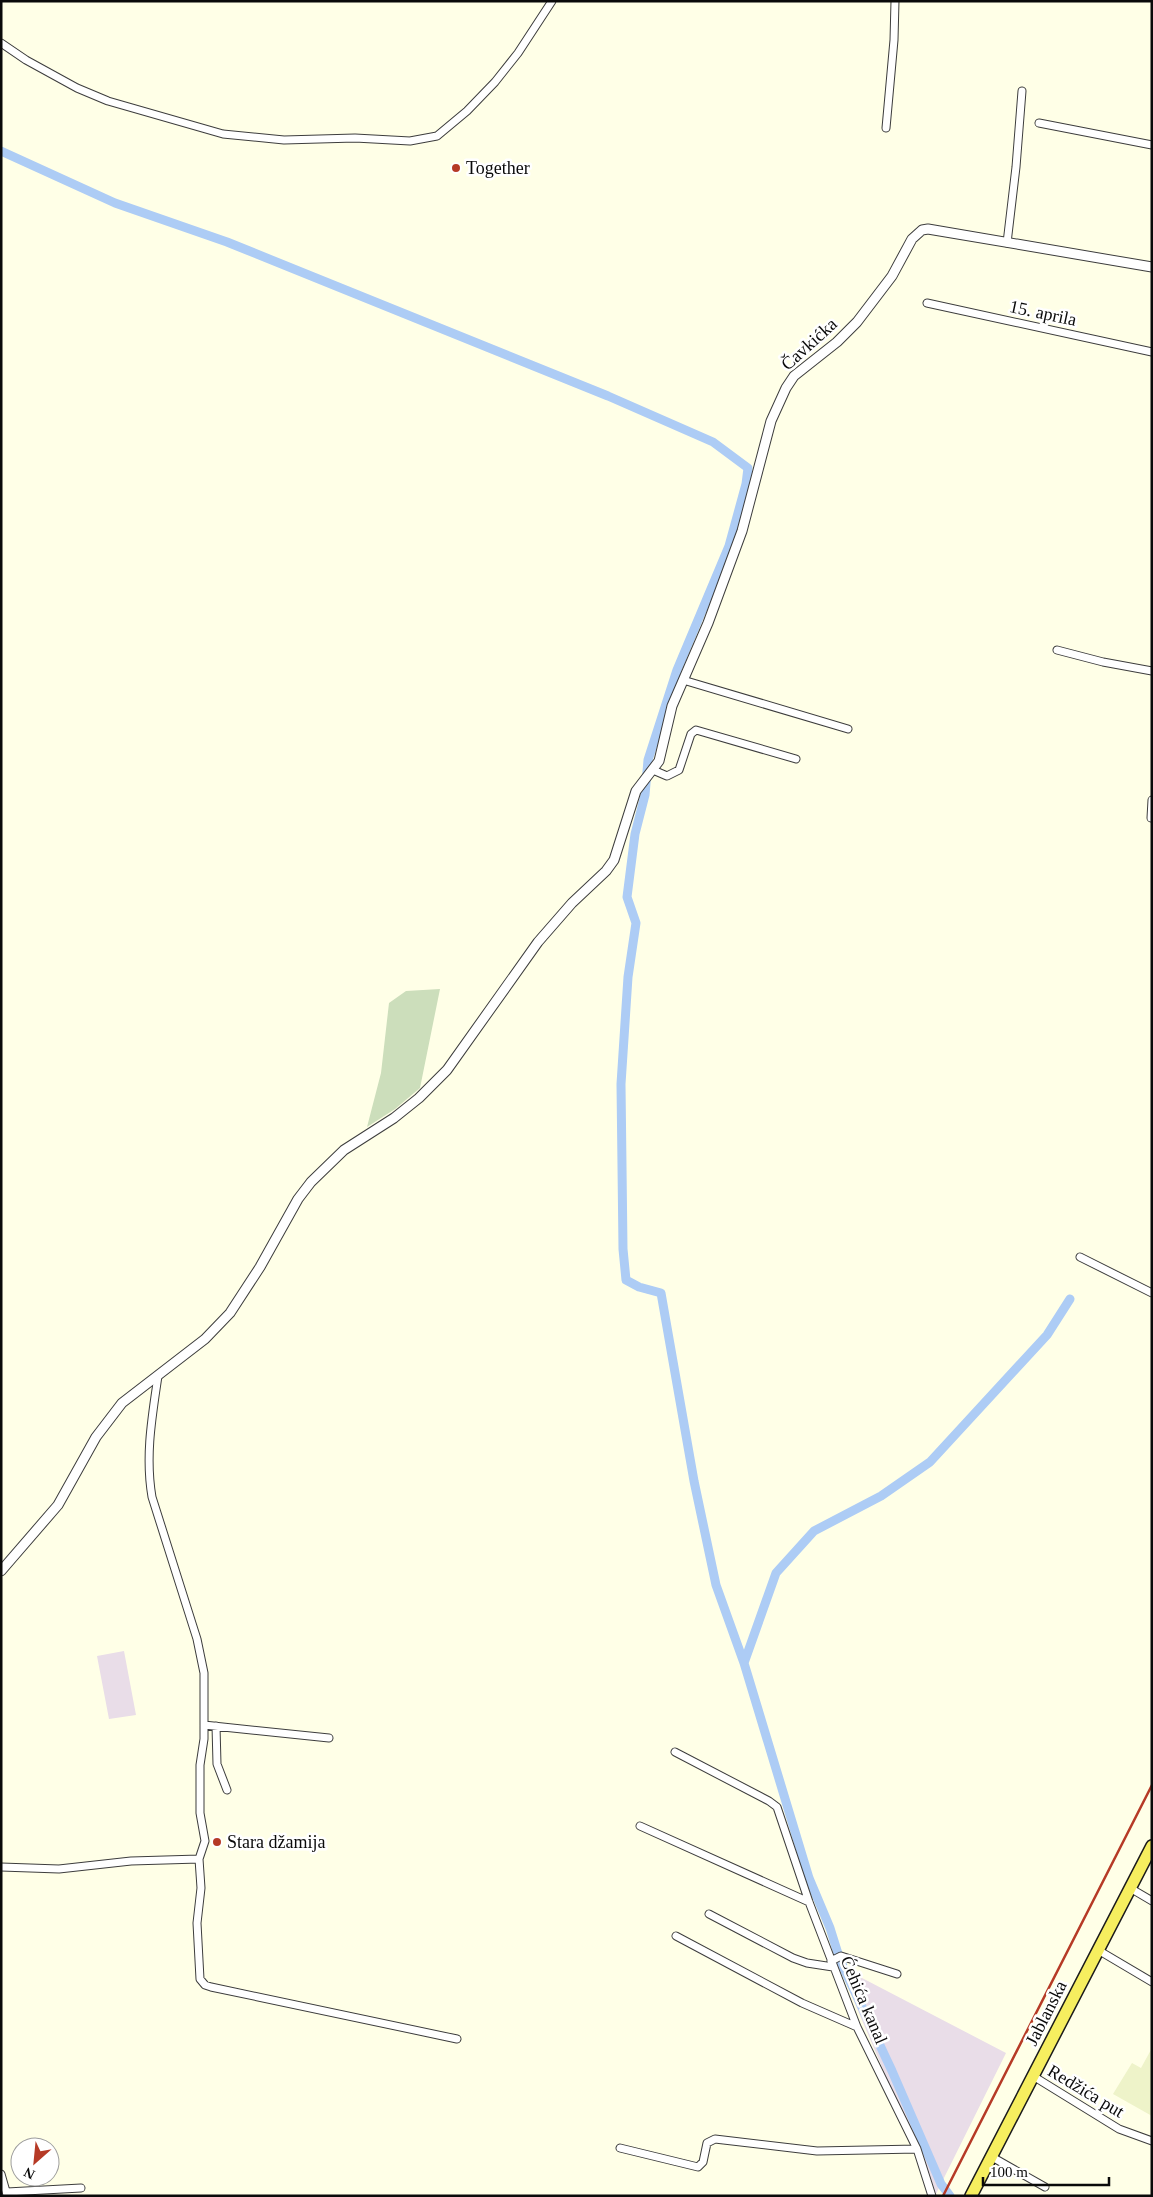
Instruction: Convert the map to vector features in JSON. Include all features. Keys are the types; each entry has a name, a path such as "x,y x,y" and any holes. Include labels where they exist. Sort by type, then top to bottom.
{"main road":[{"name":"Jablanska","path":"971,2196 1152,1846"}],"street":[{"path":"1,43 26,60 77,88 108,101 223,134 284,140 355,138 410,141 437,136 467,111 495,82 518,53 552,1"},
{"path":"886,128 894,40 895,1"},
{"path":"1007,243 1016,168 1022,91"},
{"path":"1039,123 1152,145"},
{"name":"Čavkićka","path":"1,1571 58,1505 109,1418 122,1403 205,1339 230,1313 260,1267 298,1199 312,1182 344,1150 394,1118 419,1098 446,1070 492,1004 544,935 572,903 606,871 614,860 636,791 659,761 672,706 708,623 742,531 778,404 794,376 832,347 857,322 892,276 912,239 922,230 928,229 1152,267"},
{"name":"15. aprila","path":"927,303 1152,352"},
{"path":"1057,650 1103,662 1152,671"},
{"path":"683,680 848,729"},
{"path":"652,772 667,776 679,770 691,734 696,730 796,759"},
{"path":"1151,818 1152,800"},
{"path":"1080,1257 1152,1293"},
{"path":"158,1376 148,1446 152,1497 197,1639 204,1673 200,1813 205,1841 199,1859 201,1888 197,1923 199,1976 204,1984 457,2039"},
{"path":"204,1725 329,1738"},
{"path":"216,1726 217,1764 227,1790"},
{"name":"Ćehića kanal","path":"675,1752 769,1801 779,1812 809,1902 835,1960 857,2027 917,2149 932,2196"},
{"path":"640,1826 809,1902"},
{"path":"1,1867 59,1869 131,1861 199,1859"},
{"path":"1130,1888 1152,1901"},
{"path":"709,1914 793,1958 808,1963 835,1960 897,1974"},
{"path":"676,1936 802,2004 857,2027"},
{"path":"1098,1950 1152,1982"},
{"name":"Redžića put","path":"1033,2076 1119,2129 1152,2141"},
{"path":"620,2148 698,2167 703,2162 707,2144 715,2139 817,2151 917,2149"},
{"path":"992,2156 1045,2187"},
{"path":"1,2174 7,2194 81,2188"}],"shaded area":[{"path":"124,1651 136,1715 109,1719 97,1656"},
{"path":"839,1966 1006,2053 936,2194"}],"green space":[{"path":"440,989 420,1088 395,1109 367,1127 381,1073 389,1003 406,991"},
{"path":"1152,2048 1152,2116 1113,2094 1132,2063 1141,2068"}],"waterway":[{"path":"1,151 115,203 227,242 608,396 713,442 748,468 746,484 729,546 677,670 648,760 645,795 635,834 627,897 636,923 628,977 621,1084 623,1249 626,1280 639,1287 661,1293 694,1481 716,1585 744,1663 809,1878 830,1928 840,1960 892,2071 941,2184 950,2196"},
{"path":"744,1663 776,1573 814,1531 881,1496 930,1462 1047,1335 1070,1299"}],"railway":[{"path":"943,2196 1152,1785"}],"place":[{"name":"Together","path":"456,168"},
{"name":"Stara džamija","path":"217,1842"}]}
